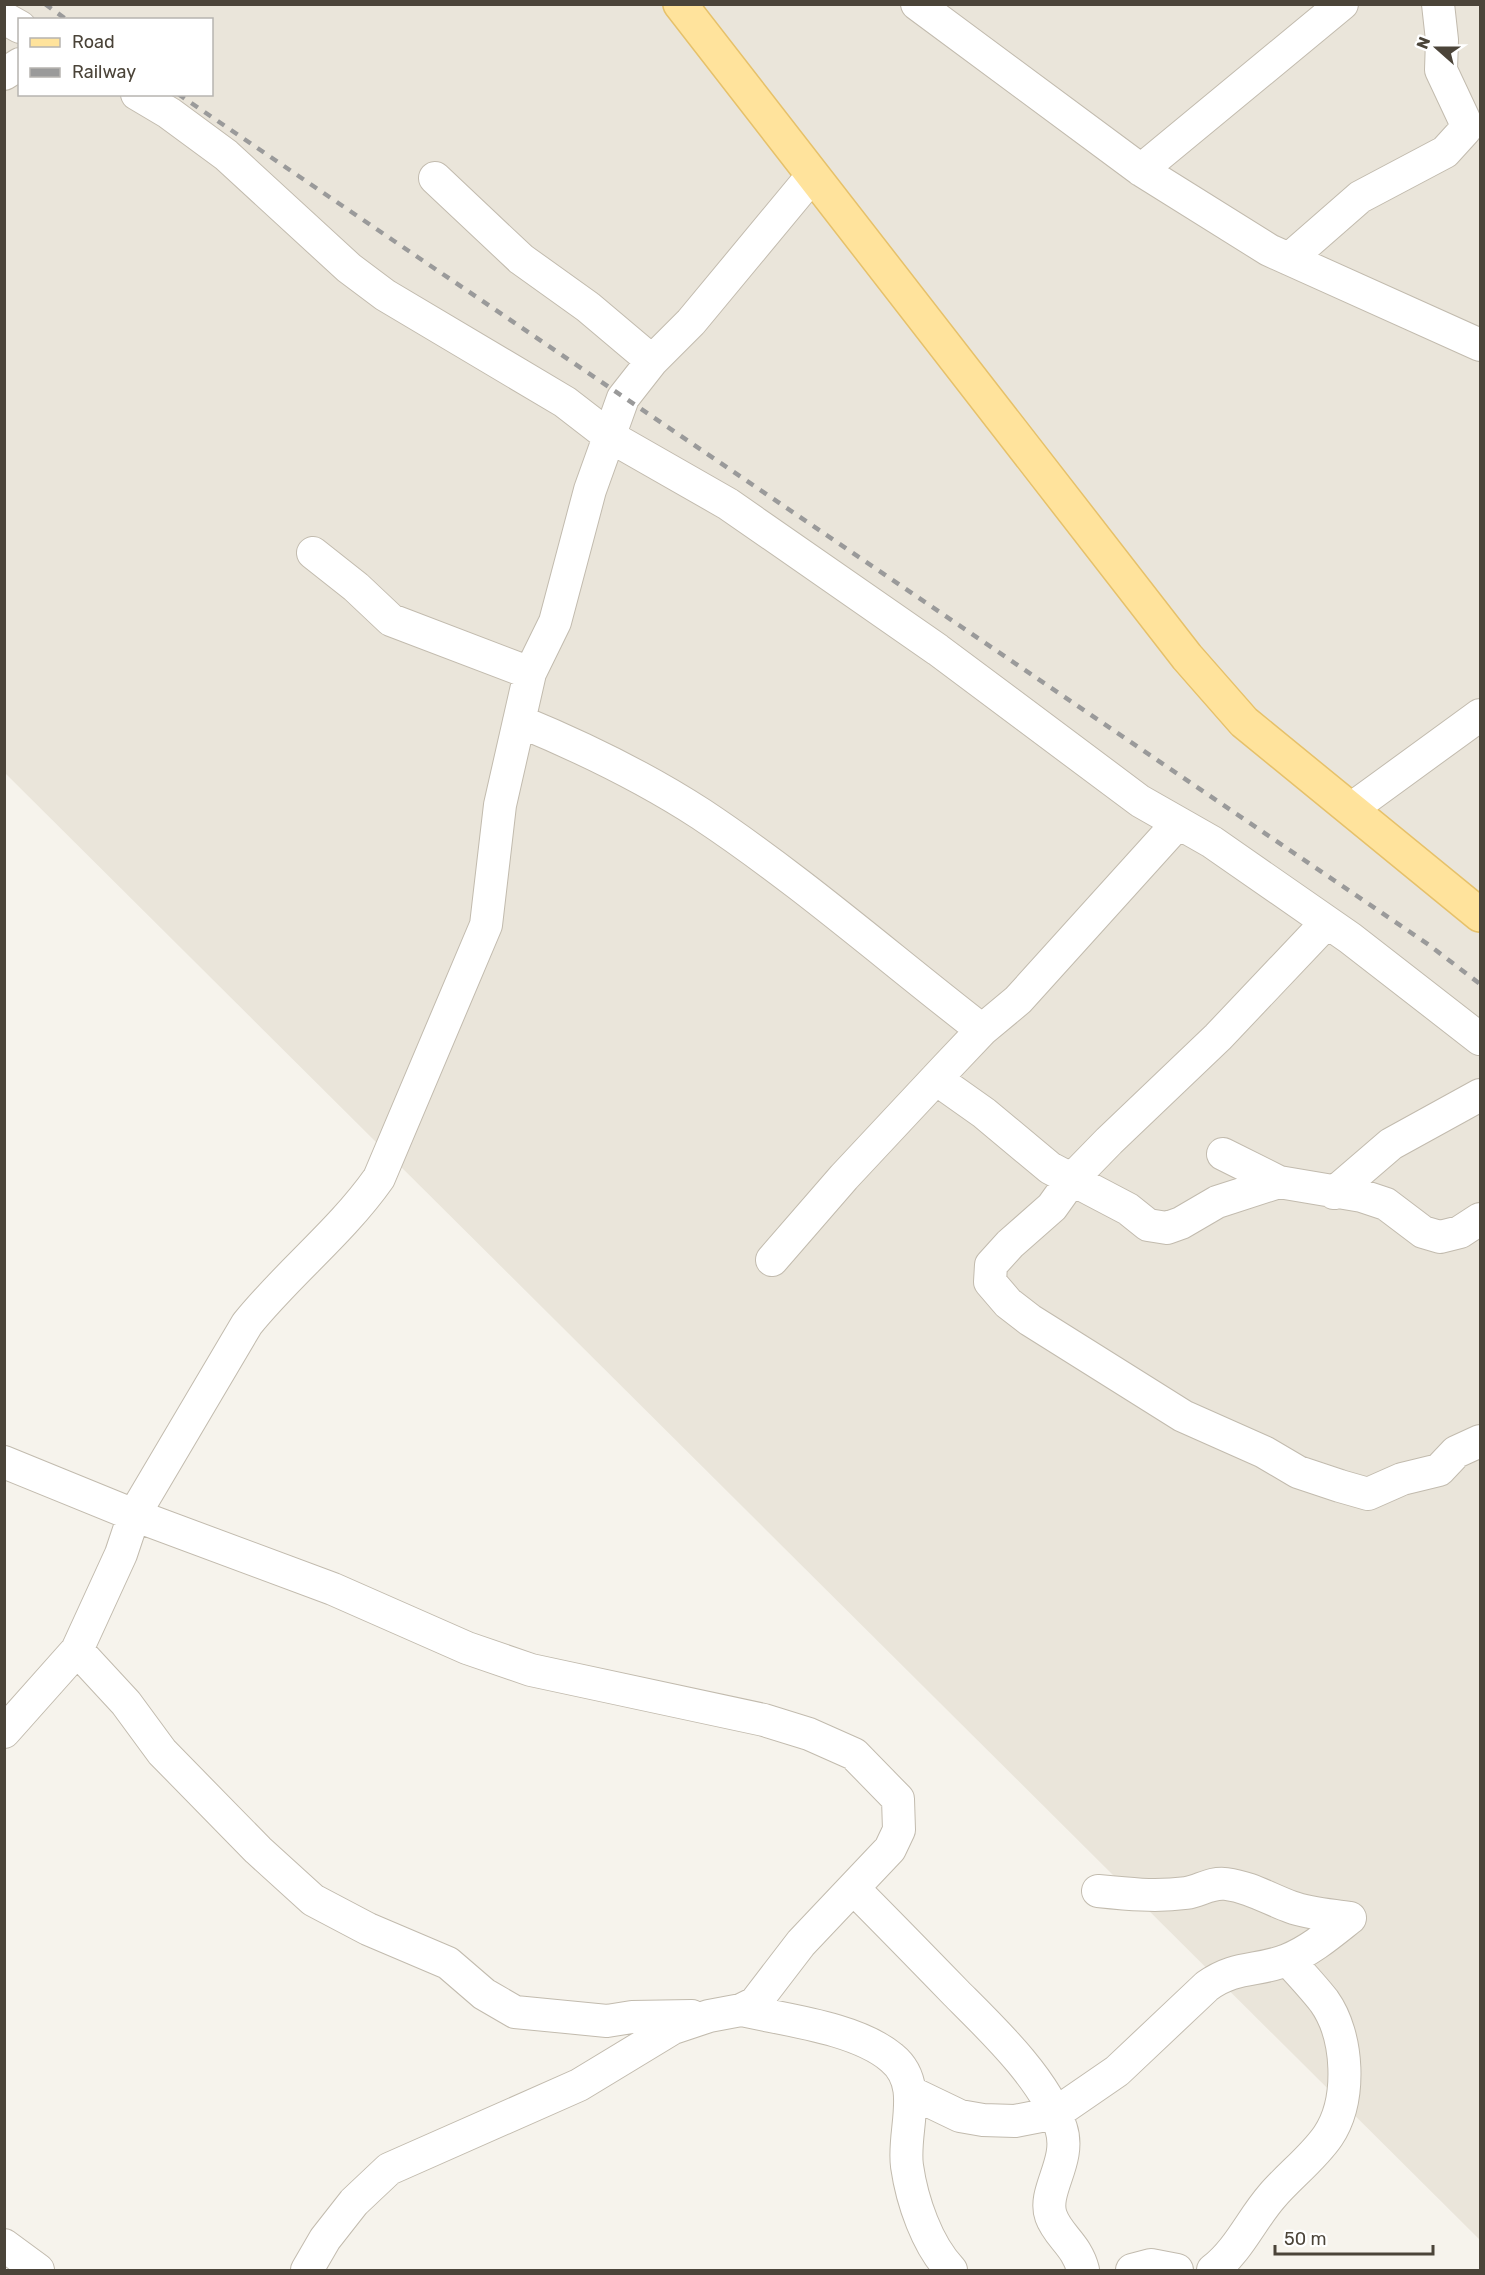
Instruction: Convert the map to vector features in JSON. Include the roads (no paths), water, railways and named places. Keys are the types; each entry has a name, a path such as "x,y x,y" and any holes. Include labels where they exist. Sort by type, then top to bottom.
{"main road":[{"path":"680,4 1187,657 1244,722 1480,915"}],"street":[{"path":"917,4 1141,170 1269,250 1480,345"},
{"path":"1141,170 1342,4"},
{"path":"1289,259 1360,197 1445,152 1465,130 1464,119 1441,70 1442,40 1438,4"},
{"path":"4,18 18,26"},
{"path":"4,74 18,65"},
{"path":"140,96 169,113 226,155 349,268 385,295 565,402 609,436 728,504 947,657 1140,801 1212,842 1327,922 1394,970 1480,1039"},
{"path":"4,1732 76,1650 121,1554 134,1515 247,1324 267,1299 357,1209 379,1178 486,925 500,805 530,673 555,622 590,490 623,398 652,362 691,322 812,176"},
{"path":"435,178 521,259 588,307 652,362"},
{"path":"313,553 356,586 391,620 530,673"},
{"path":"1351,809 1480,715"},
{"path":"519,721 574,744 701,814 795,883 982,1030"},
{"path":"772,1260 844,1177 982,1030 1018,1000 1178,823"},
{"path":"1327,922 1218,1037 1108,1141 1072,1179 1052,1207 991,1264 990,1282 1008,1303 1030,1320 1184,1416 1264,1452 1298,1472 1340,1486 1368,1494 1402,1479 1439,1470 1456,1452 1480,1441"},
{"path":"936,1079 984,1113 1050,1168 1128,1209 1148,1225 1167,1228 1181,1223 1217,1202 1279,1182"},
{"path":"1334,1193 1391,1144 1480,1095"},
{"path":"1223,1154 1279,1182 1362,1196 1386,1204 1423,1232 1440,1237 1461,1232 1480,1219"},
{"path":"4,1462 134,1515 333,1589 467,1648 531,1670 764,1720 810,1734 854,1754 898,1800 899,1830 890,1849 801,1943 755,2003 741,2010 709,2016 673,2028 579,2085 476,2128 389,2169 354,2202 325,2240 307,2271"},
{"path":"76,1650 126,1702 162,1752 258,1850 313,1900 368,1929 448,1963 484,1994 515,2012 607,2021 632,2017 709,2016"},
{"path":"910,2092 960,2116 983,2120 1015,2121 1056,2113 1117,2071 1207,1986 1223,1974 1288,1960 1322,1940 1350,1918 1300,1910 1262,1893 1225,1884 1214,1884 1188,1893 1165,1895 1144,1896 1098,1891"},
{"path":"854,1889 1008,2046 1056,2113 1066,2142 1061,2167 1051,2195 1051,2217 1079,2255 1083,2271"},
{"path":"1213,2271 1231,2254 1272,2196 1328,2137 1341,2109 1342,2061 1338,2034 1324,2002 1288,1960"},
{"path":"741,2010 813,2027 869,2044 893,2058 906,2074 910,2092 907,2165 922,2220 951,2271"},
{"path":"4,2245 38,2271"},
{"path":"1132,2271 1151,2265 1177,2271"}],"railway":[{"path":"45,4 64,18"},
{"path":"181,96 1429,945 1480,984"}]}
